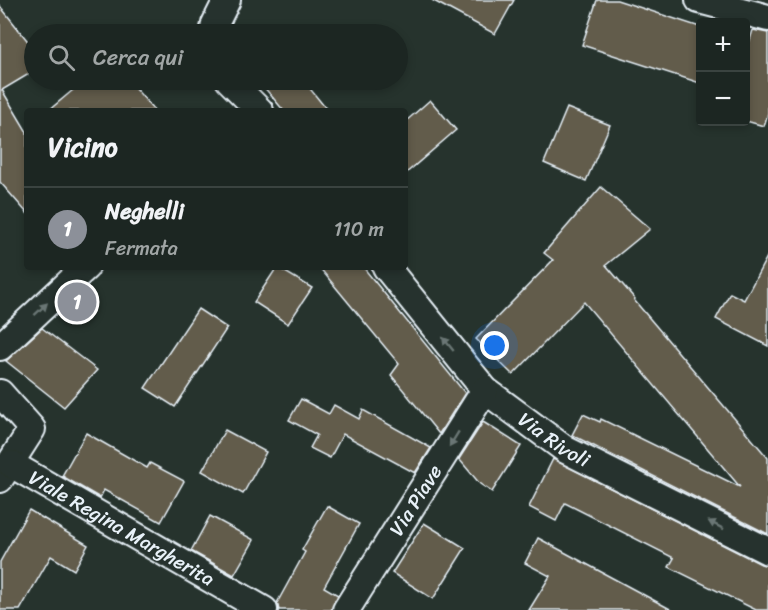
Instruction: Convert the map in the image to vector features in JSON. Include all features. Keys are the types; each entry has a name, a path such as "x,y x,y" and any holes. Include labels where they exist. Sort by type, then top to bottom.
{"street":[{"path":"215,24 227,0"},
{"path":"699,0 768,18"},
{"path":"239,90 256,108"},
{"path":"0,347 83,270"},
{"name":"Via Rivoli","path":"388,270 485,390 566,450 768,551"},
{"name":"Via Piave","path":"346,610 485,390"},
{"path":"0,393 32,429 5,471"},
{"name":"Viale Regina Margherita","path":"5,471 264,610"}],"building":[{"path":"432,0 514,0 495,34"},
{"path":"597,0 617,0 696,26 696,82 582,45"},
{"path":"0,6 24,36 24,77 2,90 24,127 24,210 0,182"},
{"path":"753,30 768,33 768,113 764,126 750,122 750,40"},
{"path":"73,90 137,90 152,108 52,108"},
{"path":"266,90 311,90 326,108 281,108"},
{"path":"430,100 456,130 408,171 408,119"},
{"path":"567,108 610,125 586,181 544,163"},
{"path":"601,187 650,229 606,265 768,458 768,534 572,435 583,414 600,422 601,419 740,487 584,302 513,375 476,339 553,260 544,253"},
{"path":"768,255 768,346 716,319 730,293 744,300"},
{"path":"275,270 282,270 312,288 288,324 254,302"},
{"path":"321,270 365,270 465,393 439,434 391,375 399,364"},
{"path":"198,309 227,328 175,407 145,388"},
{"path":"42,328 97,370 64,407 6,361"},
{"path":"301,399 329,414 334,405 359,419 363,410 431,448 415,473 343,434 330,458 310,448 317,435 289,420"},
{"path":"483,422 521,446 492,492 480,484 459,459"},
{"path":"225,430 266,452 243,494 202,471"},
{"path":"86,433 147,468 150,463 184,481 161,522 104,490 100,498 62,476"},
{"path":"553,459 768,566 768,610 756,610 669,567 674,558 565,503 556,521 529,507"},
{"path":"327,506 359,524 324,587 338,595 331,610 279,610 277,603 305,552 302,550"},
{"path":"29,510 88,545 74,570 51,556 20,610 0,610 0,562"},
{"path":"210,516 254,540 234,575 191,551"},
{"path":"424,523 465,548 433,599 392,573"},
{"path":"538,538 672,610 529,610 550,576 525,563"}],"place":[{"name":"Neghelli","path":"77,302"}]}
